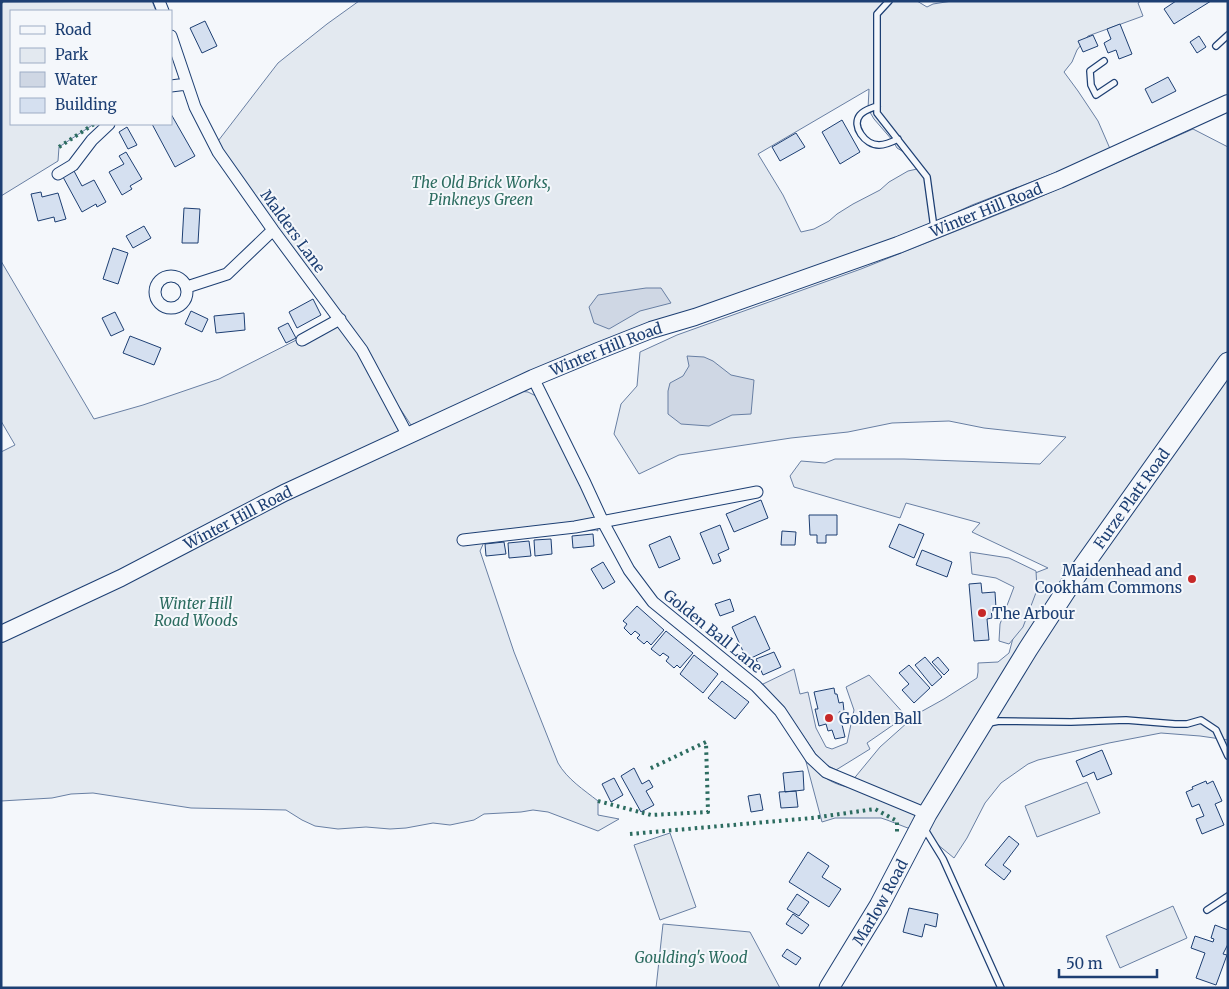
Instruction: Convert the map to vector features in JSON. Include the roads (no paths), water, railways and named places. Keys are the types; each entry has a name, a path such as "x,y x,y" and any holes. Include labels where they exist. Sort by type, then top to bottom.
{"main road":[{"name":"Furze Platt Road","path":"924,819 1026,647 1228,362"},
{"name":"Marlow Road","path":"830,988 879,906 924,819"}],"street":[{"name":"Malders Lane","path":"172,39 195,107 218,152 362,350 408,436"},
{"path":"172,86 187,84"},
{"name":"Winter Hill Road","path":"1,634 121,578 284,493 533,378 651,330 879,252 935,230 1059,180 1228,103"},
{"path":"58,174 73,165 92,140 108,125"},
{"path":"187,286 227,274 273,230"},
{"path":"302,340 340,319"},
{"name":"Golden Ball Lane","path":"533,378 603,522 629,570 653,602 756,686 780,710 811,758 826,772 924,819"},
{"path":"463,540 603,522 758,492"}],"lane":[{"path":"888,1 878,14 878,113 927,178 935,230"},
{"path":"1216,46 1228,35"},
{"path":"1104,61 1090,71 1091,86 1096,95 1114,83"},
{"path":"878,106 860,114 858,130 864,139 871,144 880,146 898,139"},
{"path":"982,724 999,721 1071,722 1126,720 1187,724 1201,720 1216,730 1228,756"},
{"path":"924,819 1001,988"},
{"path":"1207,910 1228,896"}],"water":[{"path":"646,288 661,288 671,303 640,311 609,329 594,323 589,307 598,295"},
{"path":"687,356 704,357 713,361 731,375 754,380 751,414 732,415 709,426 681,424 668,414 670,383 683,376 689,366"}],"place":[{"name":"Maidenhead and Cookham Commons","path":"1192,579"},
{"name":"The Arbour","path":"982,613"},
{"name":"Golden Ball","path":"829,718"}],"park label":[{"name":"The Old Brick Works, Pinkneys Green","path":"481,190"},
{"name":"Winter Hill Road Woods","path":"196,612"},
{"name":"Goulding's Wood","path":"691,957"}]}
